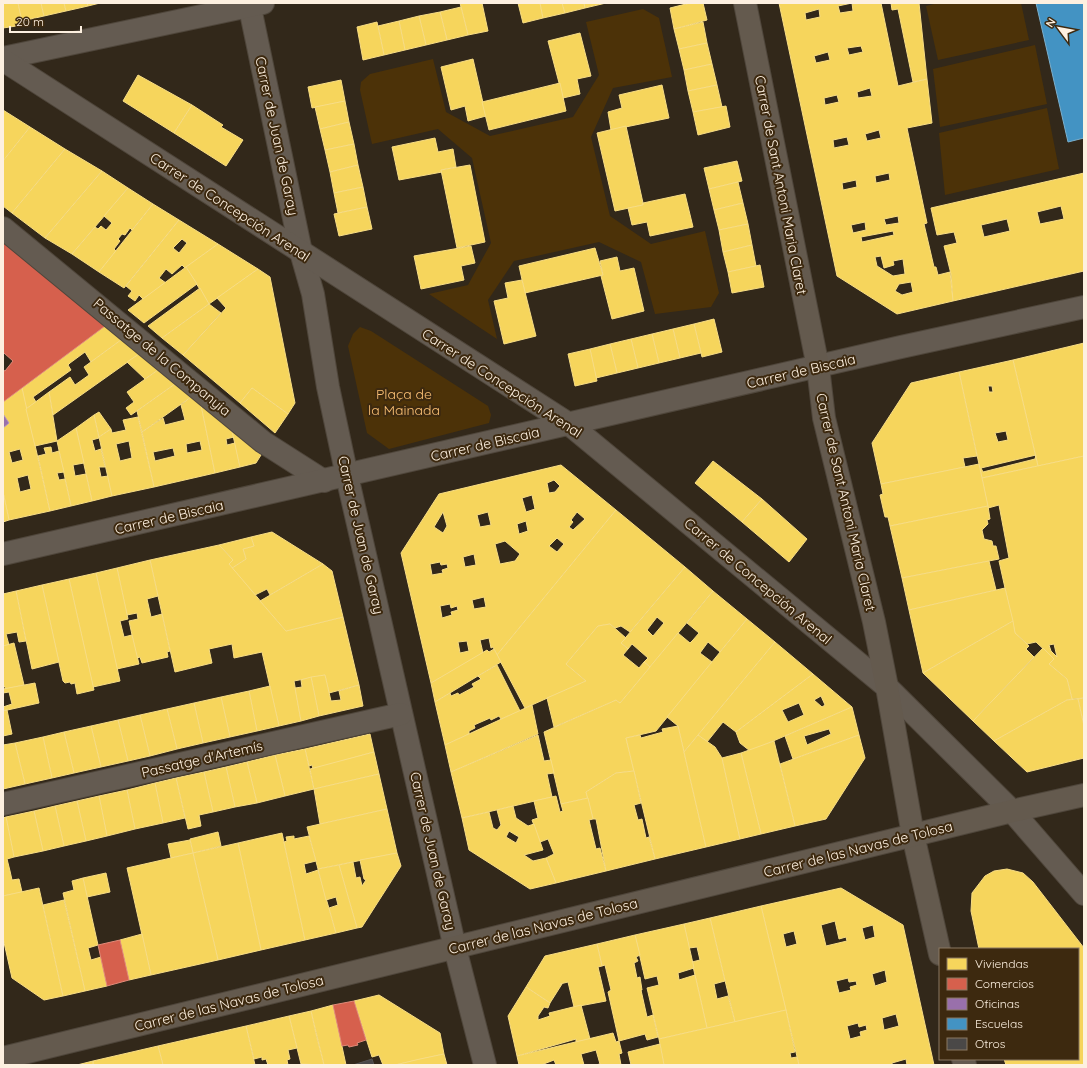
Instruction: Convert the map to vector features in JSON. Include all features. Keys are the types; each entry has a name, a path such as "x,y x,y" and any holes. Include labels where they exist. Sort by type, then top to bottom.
{"main road":[{"name":"Carrer de Sant Antoni Maria Claret","path":"745,3 818,367 824,418 874,622 913,835 939,950"},
{"name":"Carrer de las Navas de Tolosa","path":"3,1058 913,835 1084,795"}],"street":[{"path":"3,59 254,4"},
{"name":"Carrer de Juan de Garay","path":"254,4 301,252 314,294 328,387 347,476 455,948 485,1065"},
{"name":"Carrer de Concepción Arenal","path":"3,59 569,424 887,687 1012,811 1084,894"},
{"name":"Passatge de la Companyia","path":"3,228 263,442 324,481"},
{"name":"Carrer de Biscaia","path":"3,554 1084,307"},
{"name":"Passatge d'Artemís","path":"3,804 401,714"}],"green space":[{"path":"938,3 1021,3 1029,40 938,60 926,6"},
{"path":"643,9 659,18 672,77 613,88 591,137 610,216 651,244 705,231 719,293 711,307 655,314 641,262 599,242 514,261 488,300 497,339 429,294 468,285 491,243 472,158 438,129 372,144 360,90 361,82 370,74 433,59 446,112 490,136 573,117 599,75 586,22"},
{"path":"1035,45 1047,104 940,127 933,69"},
{"path":"1047,108 1059,169 945,195 939,133"},
{"name":"Plaça de la Mainada","path":"360,327 371,331 488,406 491,415 489,423 389,449 367,433 348,346 353,334"}],"building: Viviendas":[{"path":"3,3 18,3 23,25 3,28"},
{"path":"18,3 41,3 44,16 22,21"},
{"path":"41,3 64,3 66,11 44,16"},
{"path":"64,3 87,3 88,6 66,11"},
{"path":"87,3 100,3 88,6"},
{"path":"460,3 482,3 488,31 468,35"},
{"path":"518,3 540,3 543,18 523,23"},
{"path":"540,3 562,3 565,13 543,18"},
{"path":"562,3 584,3 585,8 565,13"},
{"path":"584,3 606,3 585,8"},
{"path":"690,3 703,3 707,20 674,29 670,8"},
{"path":"779,3 852,3 881,3 898,86 927,79 932,123 907,128 927,223 924,224 934,267 936,267 938,275 950,272 953,301 897,314 837,276","holes":["852,3 853,11 840,13 838,6","819,9 820,17 806,20 805,13","861,46 863,52 849,55 847,48","828,52 830,60 816,63 814,56","870,88 872,96 858,98 857,92","837,95 839,102 825,105 824,98","879,130 881,138 867,141 865,134","847,137 849,145 834,148 833,140","889,173 890,180 876,183 875,176","856,180 857,187 843,190 842,183","898,216 899,223 886,225 884,219","865,222 866,230 853,233 851,225","893,231 894,235 862,242 861,237","881,256 884,268 894,265 893,261 903,259 905,274 893,276 877,266 875,257","911,282 913,292 902,295 895,291 899,284"]},
{"path":"891,3 919,3 927,79 913,82 898,9 892,10"},
{"path":"461,7 468,35 447,40 440,12"},
{"path":"440,12 447,40 426,45 419,16"},
{"path":"419,16 426,45 405,50 399,21"},
{"path":"399,21 405,50 384,55 378,26"},
{"path":"377,22 384,55 363,60 357,27"},
{"path":"703,22 707,43 679,49 674,29"},
{"path":"580,33 591,76 577,79 580,94 563,98 548,41"},
{"path":"707,43 712,64 684,70 679,49"},
{"path":"473,59 486,116 468,121 465,106 451,110 441,67"},
{"path":"712,64 717,85 688,91 684,70"},
{"path":"138,75 192,105 174,133 123,101"},
{"path":"341,80 345,101 312,108 308,87"},
{"path":"560,83 566,111 489,130 482,102"},
{"path":"662,85 669,118 611,130 608,112 622,108 619,95"},
{"path":"717,85 722,107 693,112 688,91"},
{"path":"345,101 349,122 320,129 315,107"},
{"path":"192,105 223,125 221,127 243,140 226,166 174,133"},
{"path":"726,106 730,127 698,135 693,112"},
{"path":"3,110 30,127 3,161"},
{"path":"349,122 354,144 325,150 320,129"},
{"path":"626,126 643,205 615,211 597,133"},
{"path":"30,127 65,149 12,213 3,206 3,161"},
{"path":"435,138 438,152 453,149 456,167 441,170 442,172 399,180 392,147"},
{"path":"354,144 358,165 330,172 325,150"},
{"path":"65,149 102,171 45,238 12,213"},
{"path":"737,161 742,181 709,189 704,168"},
{"path":"358,165 363,187 334,193 330,172"},
{"path":"470,165 485,242 457,248 441,170"},
{"path":"102,171 128,188 72,254 45,238"},
{"path":"1084,173 1084,271 953,301 951,274 944,246 957,243 954,232 937,235 931,208","holes":["1061,206 1064,219 1040,224 1037,212","1007,219 1010,231 984,237 981,225"]},
{"path":"738,182 743,203 714,210 709,189"},
{"path":"363,187 367,207 338,213 334,193"},
{"path":"128,188 153,204 132,230 130,228 125,235 122,234 118,239 120,241 114,249 116,251 99,272 72,254 95,227 98,229 101,226 106,230 112,223 104,216"},
{"path":"685,194 693,227 650,236 647,222 632,225 628,208 643,205 643,203"},
{"path":"743,203 748,224 719,230 714,210"},
{"path":"153,204 179,220 124,288 99,272"},
{"path":"367,207 372,229 339,236 334,214"},
{"path":"179,220 218,244 185,268 182,265 172,274 166,269 159,278 166,283 143,299 139,295 135,301 128,296 132,291 126,286","holes":["182,239 187,243 179,253 173,248"]},
{"path":"748,224 752,245 723,252 719,230"},
{"path":"218,244 258,269 209,304 186,267"},
{"path":"752,245 756,266 728,272 723,252"},
{"path":"471,246 475,263 461,266 464,280 421,289 414,256"},
{"path":"595,248 603,275 525,293 519,266"},
{"path":"617,257 620,271 634,268 644,311 612,319 601,276 603,275 600,261"},
{"path":"760,265 764,287 732,293 728,272"},
{"path":"186,267 197,284 144,323 128,310"},
{"path":"258,269 270,277 295,403 288,414 252,388 240,403 183,355 226,308 217,298"},
{"path":"522,280 536,336 504,344 494,301 508,298 505,283"},
{"path":"200,288 209,304 162,338 148,326"},
{"path":"209,304 221,313 183,355 162,338"},
{"path":"714,319 722,352 702,357 694,324"},
{"path":"694,324 701,353 680,358 673,329"},
{"path":"105,326 121,340 91,362 85,352 68,365 71,370 33,397 36,402 26,409 22,388"},
{"path":"673,329 680,358 659,363 652,334"},
{"path":"652,334 659,363 638,368 631,339"},
{"path":"631,339 638,368 617,373 610,344"},
{"path":"121,340 139,354 53,415 49,392 70,377 75,385 89,375 84,367"},
{"path":"1084,343 1084,456 1038,466 1013,360"},
{"path":"610,344 617,373 596,378 590,349"},
{"path":"590,349 597,381 575,386 568,354"},
{"path":"139,354 158,370 145,379 127,362"},
{"path":"1013,360 1035,455 981,468 983,472 1035,459 1036,456 1038,466 982,478 959,372","holes":["988,386 992,386 993,392 989,392","1006,431 1008,440 998,442 995,433"]},
{"path":"158,370 175,384 131,415 126,408 134,402 127,392"},
{"path":"959,372 977,456 963,458 965,467 881,484 872,443 911,383"},
{"path":"175,384 191,397 142,432 137,411"},
{"path":"22,388 50,511 9,520 3,492 3,428 9,423 3,414 3,402","holes":["20,449 23,460 12,463 9,452","28,475 31,489 20,492 17,478"]},
{"path":"252,388 288,414 275,433 240,403"},
{"path":"49,392 57,441 35,446 26,409"},
{"path":"191,397 201,405 215,473 154,487 142,432 163,418 165,425 185,420 181,405","holes":["200,441 202,450 187,453 186,444","173,448 175,456 155,461 153,452"]},
{"path":"201,405 232,431 234,437 226,439 227,445 235,443 240,467 215,473"},
{"path":"99,412 111,429 99,437 94,415"},
{"path":"94,415 99,438 92,440 95,451 101,449 105,467 99,467 101,477 108,476 112,496 92,501 76,428"},
{"path":"138,417 154,487 112,496 99,437 111,429 112,433 126,430 123,420","holes":["129,441 132,458 120,461 116,444"]},
{"path":"76,428 84,463 73,465 75,476 86,474 92,501 71,506 57,441"},
{"path":"232,431 261,455 256,463 240,467"},
{"path":"51,447 52,453 59,451 64,472 57,473 59,480 65,479 71,506 50,511 38,456 46,454 44,448"},
{"path":"1084,456 1084,698 1072,699 1067,679 1049,664 1054,659 1036,642 1027,644 1015,633 999,561 1009,558 999,505 988,508 982,478","holes":["1054,644 1057,657 1051,651 1049,645"]},
{"path":"713,461 762,499 742,522 695,483"},
{"path":"979,464 988,506 890,526 888,517 885,517 880,495 883,494 881,484"},
{"path":"561,465 616,510 497,655 493,647 491,648 489,638 480,640 483,653 431,683 401,553 439,494","holes":["554,480 560,486 555,492 549,493 547,483","532,495 535,509 526,512 522,498","443,512 447,526 443,533 434,527","488,512 491,525 480,527 477,515","577,512 585,519 573,530 569,527 573,522 571,520","526,521 528,531 519,534 517,524","557,538 564,544 557,552 549,546","505,541 520,554 515,561 500,564 495,544","474,554 476,565 465,567 463,557","440,562 441,565 447,564 448,568 442,570 443,573 432,575 430,564","484,597 486,607 474,609 472,600","450,604 451,608 457,606 458,610 451,612 452,615 442,618 440,606","467,641 469,651 460,653 458,642"]},
{"path":"3,492 9,520 3,522"},
{"path":"762,499 807,539 789,562 742,522"},
{"path":"988,506 990,519 987,520 988,524 982,530 984,539 992,541 993,546 996,546 999,559 902,578 890,526"},
{"path":"616,510 685,567 630,632 621,626 615,628 610,624 598,626 566,664 586,681 525,708 497,655"},
{"path":"272,532 323,564 270,595 267,589 255,595 232,568 246,559 243,549 254,546 251,537"},
{"path":"251,537 254,546 243,549 246,559 232,568 229,564 233,560 219,545"},
{"path":"219,545 233,560 229,564 286,631 343,617 359,685 329,693 325,675 294,681 301,721 279,726 262,652 234,658 232,644 209,649 212,663 175,672 150,560"},
{"path":"150,560 158,596 147,599 151,617 162,614 170,651 167,652 168,657 142,663 140,657 137,658 129,621 138,619 137,613 127,615 117,568"},
{"path":"989,561 996,590 909,610 902,578"},
{"path":"323,564 332,571 343,617 286,631 260,601"},
{"path":"685,567 713,591 650,667 644,662 648,658 632,644 628,649 621,643","holes":["657,617 664,623 653,636 647,630"]},
{"path":"117,568 128,619 120,621 124,637 132,635 139,664 117,669 96,573"},
{"path":"96,573 120,681 93,687 69,579"},
{"path":"69,579 94,690 77,694 75,683 65,683 63,681 42,585"},
{"path":"42,585 59,662 32,669 16,591"},
{"path":"1005,588 1013,621 923,673 909,610"},
{"path":"16,591 26,641 19,642 17,632 6,634 9,645 3,646 3,594"},
{"path":"713,591 747,619 720,652 708,642 700,653 712,662 656,731 626,738 634,771 616,773 586,792 588,798 561,804 544,732 616,700 620,703 678,633 690,643 699,633 687,623"},
{"path":"747,619 775,642 684,752 678,726 667,717"},
{"path":"1013,621 1015,633 1029,646 1026,649 1034,657 973,721 923,673"},
{"path":"610,624 626,638 621,643 628,649 623,655 639,668 644,662 650,667 620,703 616,700 554,727 547,698 586,681 566,664 598,626"},
{"path":"775,642 813,674 736,732 723,722 707,742 698,735"},
{"path":"14,643 24,685 6,689 3,684 3,646"},
{"path":"1043,648 1054,659 1049,664 1067,679 1072,699 1067,700 994,741 973,721"},
{"path":"494,649 501,662 435,702 431,683 487,650 489,652"},
{"path":"497,665 520,711 501,719 499,716 491,720 490,718 474,725 475,728 469,731 469,734 445,745 435,702 450,693 451,696 458,693 459,695 474,687 472,684 481,679 478,676"},
{"path":"813,674 852,707 750,751 740,743 736,732","holes":["821,696 825,705 822,707 814,700","799,703 804,715 788,722 782,710"]},
{"path":"325,675 331,701 341,700 339,691 359,685 363,706 319,716 311,677"},
{"path":"311,677 319,716 301,721 295,688 302,687 301,680"},
{"path":"35,683 39,703 3,711 3,707 12,704 9,692 3,693 3,689"},
{"path":"270,686 279,726 257,731 249,691"},
{"path":"249,691 257,731 230,737 221,697"},
{"path":"221,697 230,737 203,743 194,703"},
{"path":"1084,698 1084,726 1078,699"},
{"path":"1078,699 1084,726 1084,758 1027,772 994,741 1067,700"},
{"path":"194,703 203,743 177,749 167,709"},
{"path":"532,705 538,734 451,772 445,745"},
{"path":"852,707 859,735 793,759 785,736","holes":["829,729 831,734 807,745 804,736"]},
{"path":"167,709 177,749 150,756 140,715"},
{"path":"7,710 12,734 3,736 3,711"},
{"path":"140,715 150,756 128,761 118,720"},
{"path":"118,720 128,761 101,767 91,726"},
{"path":"91,726 101,767 74,773 64,732"},
{"path":"678,726 706,847 655,859 626,738 640,735 641,738 663,732 662,729"},
{"path":"64,732 74,773 52,778 43,737"},
{"path":"370,734 374,752 313,769 312,765 309,766 305,749"},
{"path":"538,735 544,761 551,760 554,773 547,774 552,797 462,818 451,772"},
{"path":"698,735 715,747 722,758 740,839 706,847 684,752"},
{"path":"859,735 865,758 826,819 795,826 780,764"},
{"path":"43,737 52,778 25,784 15,743"},
{"path":"774,741 795,826 761,834 741,753"},
{"path":"15,743 25,784 3,789 3,745"},
{"path":"305,749 314,789 285,796 275,755"},
{"path":"374,752 379,774 314,789 310,769"},
{"path":"741,753 761,834 740,839 722,758"},
{"path":"275,755 285,796 257,803 247,762"},
{"path":"247,762 257,803 235,807 226,767"},
{"path":"226,767 235,807 213,812 204,772"},
{"path":"634,771 641,803 634,805 638,820 642,819 646,838 649,837 655,859 606,871 596,819 593,819 586,792 616,773"},
{"path":"204,772 213,812 199,815 201,826 188,829 176,778"},
{"path":"379,774 387,809 320,824 314,789"},
{"path":"176,778 185,818 163,823 155,783"},
{"path":"155,783 163,823 135,829 127,790"},
{"path":"127,790 135,829 107,836 99,796"},
{"path":"99,796 107,836 86,841 77,801"},
{"path":"556,796 560,812 563,811 561,804 588,798 593,819 589,820 596,849 600,848 606,871 556,883 546,858 554,854 548,839 540,842 532,820 538,818 534,801"},
{"path":"77,801 86,841 64,846 55,806"},
{"path":"55,806 64,846 43,851 34,811"},
{"path":"513,806 516,818 528,826 534,824 543,850 524,855 533,861 546,858 556,883 530,889 469,850 462,818 489,812 493,828 497,830 501,825 497,810","holes":["509,831 519,837 516,843 506,837"]},
{"path":"387,809 397,853 318,869 307,827"},
{"path":"34,811 43,851 14,857 6,817"},
{"path":"6,817 14,857 7,859 12,880 19,879 22,892 3,896 3,818"},
{"path":"218,832 221,846 193,853 190,839"},
{"path":"282,833 305,940 261,950 238,843"},
{"path":"294,836 294,839 309,836 316,861 304,864 306,874 318,870 336,933 305,940 284,842 287,841 286,837"},
{"path":"190,840 193,853 171,858 168,844"},
{"path":"238,843 261,950 218,960 193,853"},
{"path":"193,853 218,960 151,975 127,868"},
{"path":"397,853 401,866 362,927 357,928 339,865 353,862 356,878 360,877 362,886 366,880 364,879 360,860"},
{"path":"339,865 357,928 336,933 329,908 338,905 336,897 326,900 318,869"},
{"path":"1007,869 1023,873 1033,882 1084,948 1084,1065 1006,1065 1004,1060 1079,1060 1079,948 979,948 971,911 972,893 985,876 994,871"},
{"path":"106,873 110,892 87,897 83,878"},
{"path":"83,878 98,945 88,948 91,960 101,957 107,986 85,991 63,893 74,890 72,881"},
{"path":"39,888 63,996 44,1000 12,978 3,938 3,896"},
{"path":"841,888 903,925 934,1065 907,1065 906,1059 892,1063 892,1065 799,1065 761,906","holes":["835,921 839,939 846,937 847,941 826,946 821,925","873,925 875,937 865,940 862,928","794,931 797,944 786,947 783,934","885,970 887,982 875,986 872,974","848,978 849,982 856,981 857,985 850,987 851,990 839,993 836,981","896,1014 899,1026 884,1030 882,1018","858,1023 859,1027 866,1025 867,1030 860,1032 861,1036 850,1039 847,1026"]},
{"path":"64,900 85,991 63,996 43,905"},
{"path":"761,906 786,1010 735,1022 710,918"},
{"path":"710,918 725,981 714,984 717,999 728,996 735,1022 707,1028 692,962 700,960 697,947 689,948 684,924"},
{"path":"684,924 694,968 678,973 679,980 695,975 707,1028 659,1039 647,988 659,985 657,976 645,979 635,935"},
{"path":"142,934 151,975 129,980 120,940"},
{"path":"635,935 640,955 636,957 638,961 634,963 637,978 640,977 641,990 647,1017 653,1015 658,1037 647,1040 645,1034 619,1041 608,992 611,990 605,965 602,966 597,944"},
{"path":"597,944 602,966 598,967 606,1001 574,1007 568,982 560,984 562,984 550,1003 526,987 545,956"},
{"path":"526,987 550,1003 548,1008 544,1007 538,1016 538,1020 550,1016 549,1013 581,1005 590,1039 576,1042 576,1039 517,1056 508,1016"},
{"path":"379,995 440,1033 444,1054 395,1065 383,1065 379,1055 372,1057 354,1001"},
{"path":"333,1005 346,1065 324,1065 311,1011"},
{"path":"786,1010 795,1052 790,1053 791,1058 797,1057 799,1065 664,1065 659,1039"},
{"path":"311,1011 324,1065 301,1064 289,1016"},
{"path":"289,1016 297,1048 288,1050 290,1059 287,1060 288,1065 268,1065 266,1059 262,1060 262,1057 254,1059 246,1026"},
{"path":"246,1026 255,1065 163,1065 158,1046"},
{"path":"613,1033 616,1042 619,1041 622,1053 619,1054 621,1065 595,1065 600,1064 596,1050 581,1054 584,1065 556,1065 554,1060 541,1065 519,1065 517,1056"},
{"path":"660,1044 664,1065 631,1065 628,1052"},
{"path":"158,1046 163,1065 93,1065 93,1061"},
{"path":"444,1054 447,1065 395,1065 420,1059"},
{"path":"93,1061 93,1065 77,1065"}],"building: Comercios":[{"path":"3,242 105,326 3,402 3,370 5,371 13,361 4,353 3,355"},
{"path":"120,940 129,980 107,986 98,945"},
{"path":"354,1001 366,1040 357,1043 358,1045 349,1047 348,1045 342,1046 333,1005"}],"building: Oficinas":[{"path":"3,414 9,423 3,428"}],"building: Escuelas":[{"path":"1036,3 1084,3 1084,138 1068,142"}],"building: Otros":[{"path":"372,1059 374,1065 353,1065"}]}
